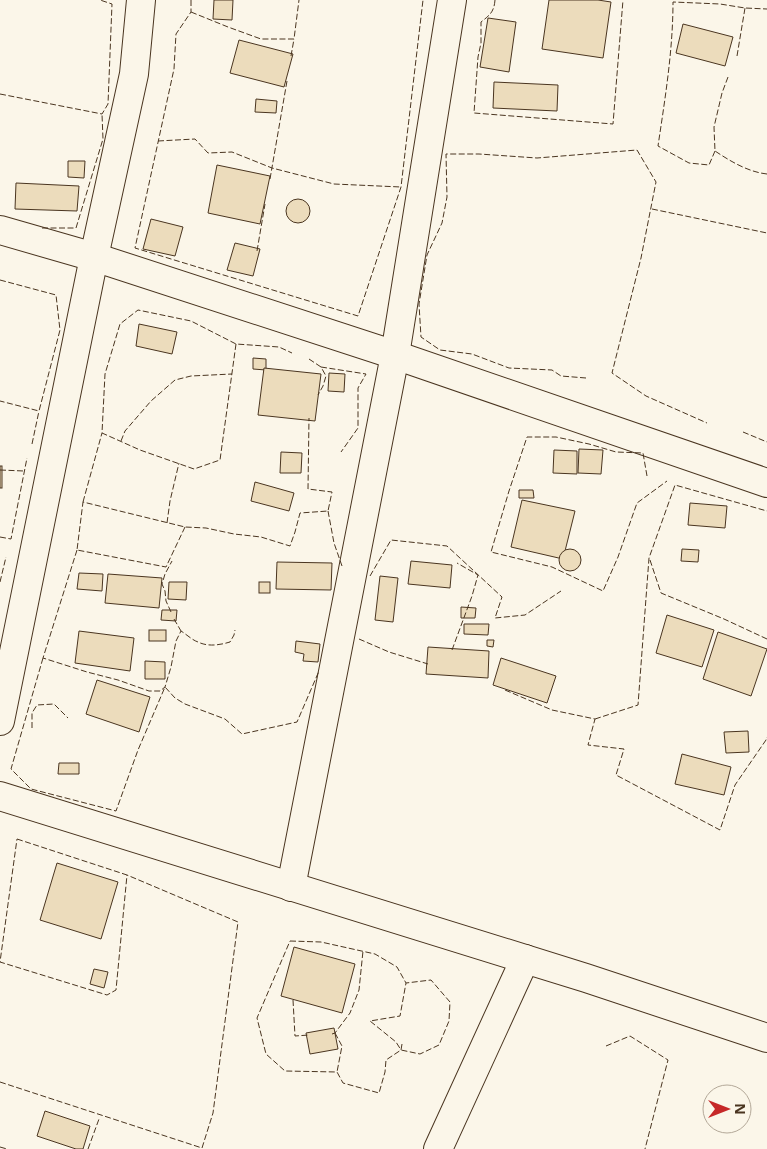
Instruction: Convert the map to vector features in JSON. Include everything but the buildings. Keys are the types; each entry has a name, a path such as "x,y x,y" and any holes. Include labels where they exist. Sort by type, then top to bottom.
{"street":[{"path":"0,721 94,257 134,74 140,0"},
{"path":"291,887 395,355 452,0"},
{"path":"0,230 94,257 395,355 767,483"},
{"path":"0,796 586,978 767,1038"},
{"path":"438,1149 525,960"}],"fence":[{"path":"0,94 102,114 108,104 112,4 100,0"},
{"path":"191,0 191,12 176,34 174,69 135,248 358,316 401,187 423,0"},
{"path":"191,12 261,39 294,39 299,0"},
{"path":"495,0 491,13 481,22 481,43 478,57 474,113 613,124 623,0"},
{"path":"715,151 709,165 689,163 658,146 670,56 673,2 767,9"},
{"path":"737,56 745,8"},
{"path":"291,56 294,39"},
{"path":"728,77 714,127 715,151 746,168 767,174"},
{"path":"270,179 287,81"},
{"path":"42,228 76,228 103,139 102,114"},
{"path":"158,141 195,139 208,153 232,152 272,168 334,184 401,187"},
{"path":"586,378 561,376 552,370 509,368 472,354 440,350 421,337 419,304 427,255 442,223 447,197 446,154 537,158 637,150 656,182 641,258 612,373 646,396 707,423"},
{"path":"257,251 265,204"},
{"path":"652,209 767,233"},
{"path":"0,280 56,295 60,330 39,411 0,401"},
{"path":"236,344 220,460 194,469 140,450 102,433 105,374 120,324 138,310 191,321 236,344 279,347 292,353"},
{"path":"309,359 321,367 326,376 318,395"},
{"path":"321,367 366,374 358,388 358,428 341,452"},
{"path":"121,441 125,431 151,401 175,380 191,376 232,374"},
{"path":"32,444 39,411"},
{"path":"185,527 166,567 77,550 83,502 185,527 206,528 261,537 290,546 300,513 328,511 332,492 308,489 309,418"},
{"path":"743,432 767,442"},
{"path":"83,502 102,433"},
{"path":"647,476 643,453 616,452 556,437 527,437 491,552 552,567 603,591 618,557 637,503 667,481"},
{"path":"0,537 11,539 27,458"},
{"path":"167,523 179,463"},
{"path":"0,470 24,471"},
{"path":"595,719 638,705 649,558 675,485 767,511"},
{"path":"328,511 334,543 342,566"},
{"path":"370,576 391,540 447,546 502,597 495,618 525,615 561,591"},
{"path":"77,550 43,658 149,691 160,691 165,687 176,641 181,631 196,641 206,645 214,645 230,642 235,630"},
{"path":"0,582 6,557"},
{"path":"650,560 661,593 767,639"},
{"path":"171,612 162,584 172,561"},
{"path":"452,650 478,575 457,563"},
{"path":"174,619 181,631"},
{"path":"359,639 389,652 428,664"},
{"path":"43,658 11,769 31,789 116,811 138,750 165,687 175,698 185,704 225,719 242,734 297,722 319,671"},
{"path":"505,690 552,710 595,719 588,745 624,749 616,775 720,830 735,785 767,737"},
{"path":"32,728 32,713 37,705 54,704 68,718"},
{"path":"17,839 127,875 116,990 107,995 0,962 17,839"},
{"path":"0,1082 202,1148 213,1113 238,922 127,875"},
{"path":"290,941 321,942 375,954 397,967 406,983 431,980 450,1002 449,1021 439,1045 420,1054 401,1050 386,1060 385,1072 379,1093 343,1083 337,1072 285,1071 266,1054 257,1018 290,941"},
{"path":"332,1034 335,1033 350,1013 359,990 363,951"},
{"path":"402,1044 401,1050 396,1042 370,1021 400,1016 406,983"},
{"path":"293,1000 295,1036 309,1035"},
{"path":"335,1033 342,1046 337,1072"},
{"path":"606,1046 630,1036 668,1060 645,1149"},
{"path":"88,1149 99,1119"},
{"path":"0,1147 7,1149"}]}
